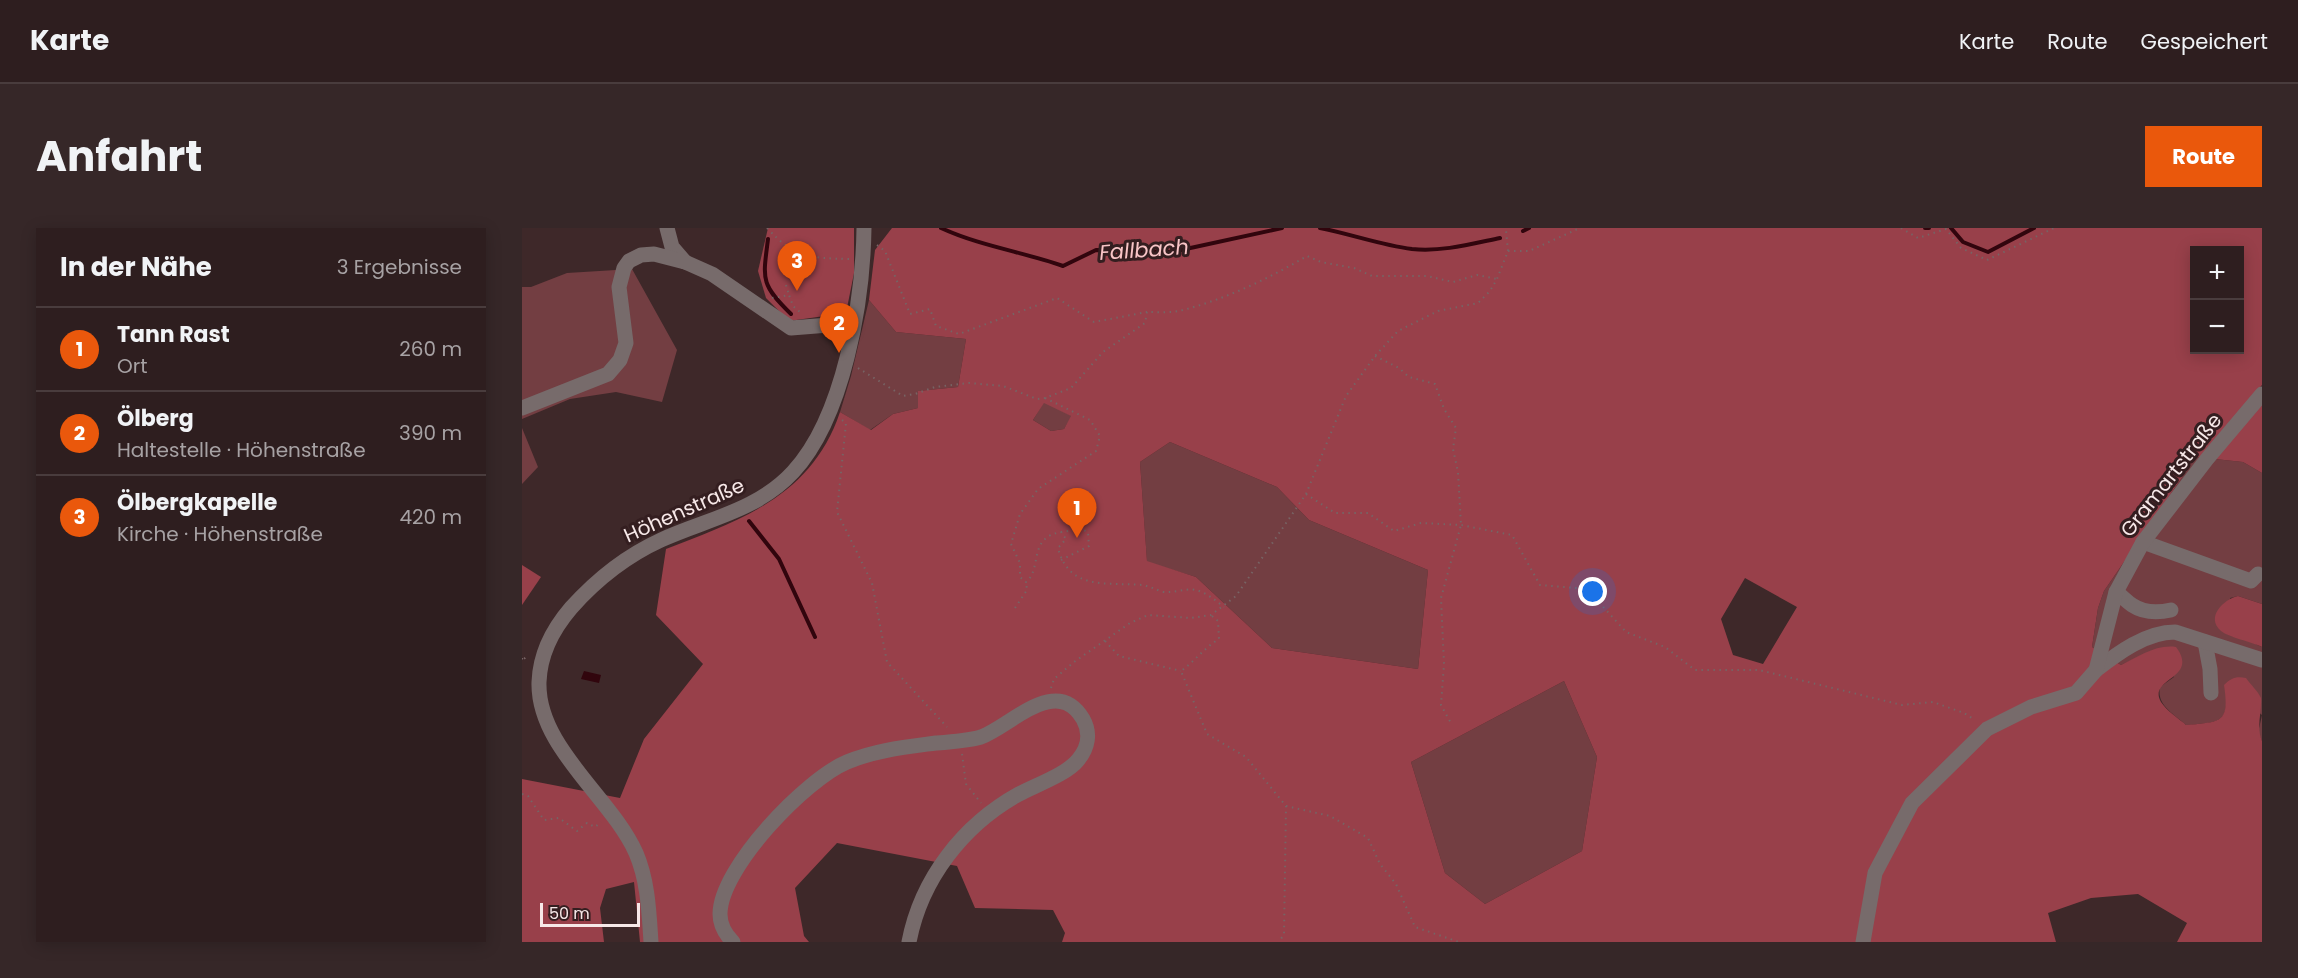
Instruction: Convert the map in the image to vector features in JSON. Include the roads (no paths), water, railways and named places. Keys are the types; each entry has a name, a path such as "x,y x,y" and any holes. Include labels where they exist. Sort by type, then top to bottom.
{"street":[{"path":"667,228 672,247 685,262"},
{"name":"Höhenstraße","path":"651,942 643,874 635,852 559,743 543,710 539,690 545,651 554,631 578,601 630,557 662,539 741,509 771,491 800,464 820,432 845,361 854,323 864,259 864,228"},
{"path":"522,408 608,374 620,360 626,343 619,287 624,268 629,261 641,255 654,254 685,262 712,274 791,328 854,323"},
{"name":"Gramartstraße","path":"1863,942 1875,873 1912,803 1987,729 2031,707 2076,693 2096,670 2116,592 2143,542 2262,394"},
{"path":"2143,542 2251,581 2258,574"},
{"path":"2116,592 2131,604 2147,610 2159,613 2171,610"},
{"path":"2096,670 2116,654 2160,633 2175,632 2262,660"},
{"path":"2205,642 2210,669 2211,693"},
{"path":"733,942 721,925 721,903 726,889 749,851 765,831 807,789 832,770 862,757 892,748 961,741 988,734 1047,701 1064,702 1081,715 1088,733 1087,746 1077,762 989,812 961,840 938,869 924,894 909,942"}],"waterway":[{"name":"Fallbach","path":"941,228 971,240 1063,266 1096,250 1172,252 1282,228"},
{"name":"Fallbach","path":"1320,228 1389,245 1423,250 1456,247 1500,238"},
{"name":"Fallbach","path":"1523,231 1529,228"},
{"name":"Fallbach","path":"1951,228 1963,242 1988,252 2034,228"},
{"path":"768,239 765,263 766,280 774,295 791,314"},
{"path":"749,521 779,559 815,637"}],"place":[{"name":"Ölbergkapelle","path":"797,291"},
{"name":"Ölberg","path":"839,353"},
{"name":"Tann Rast","path":"1077,538"}]}
